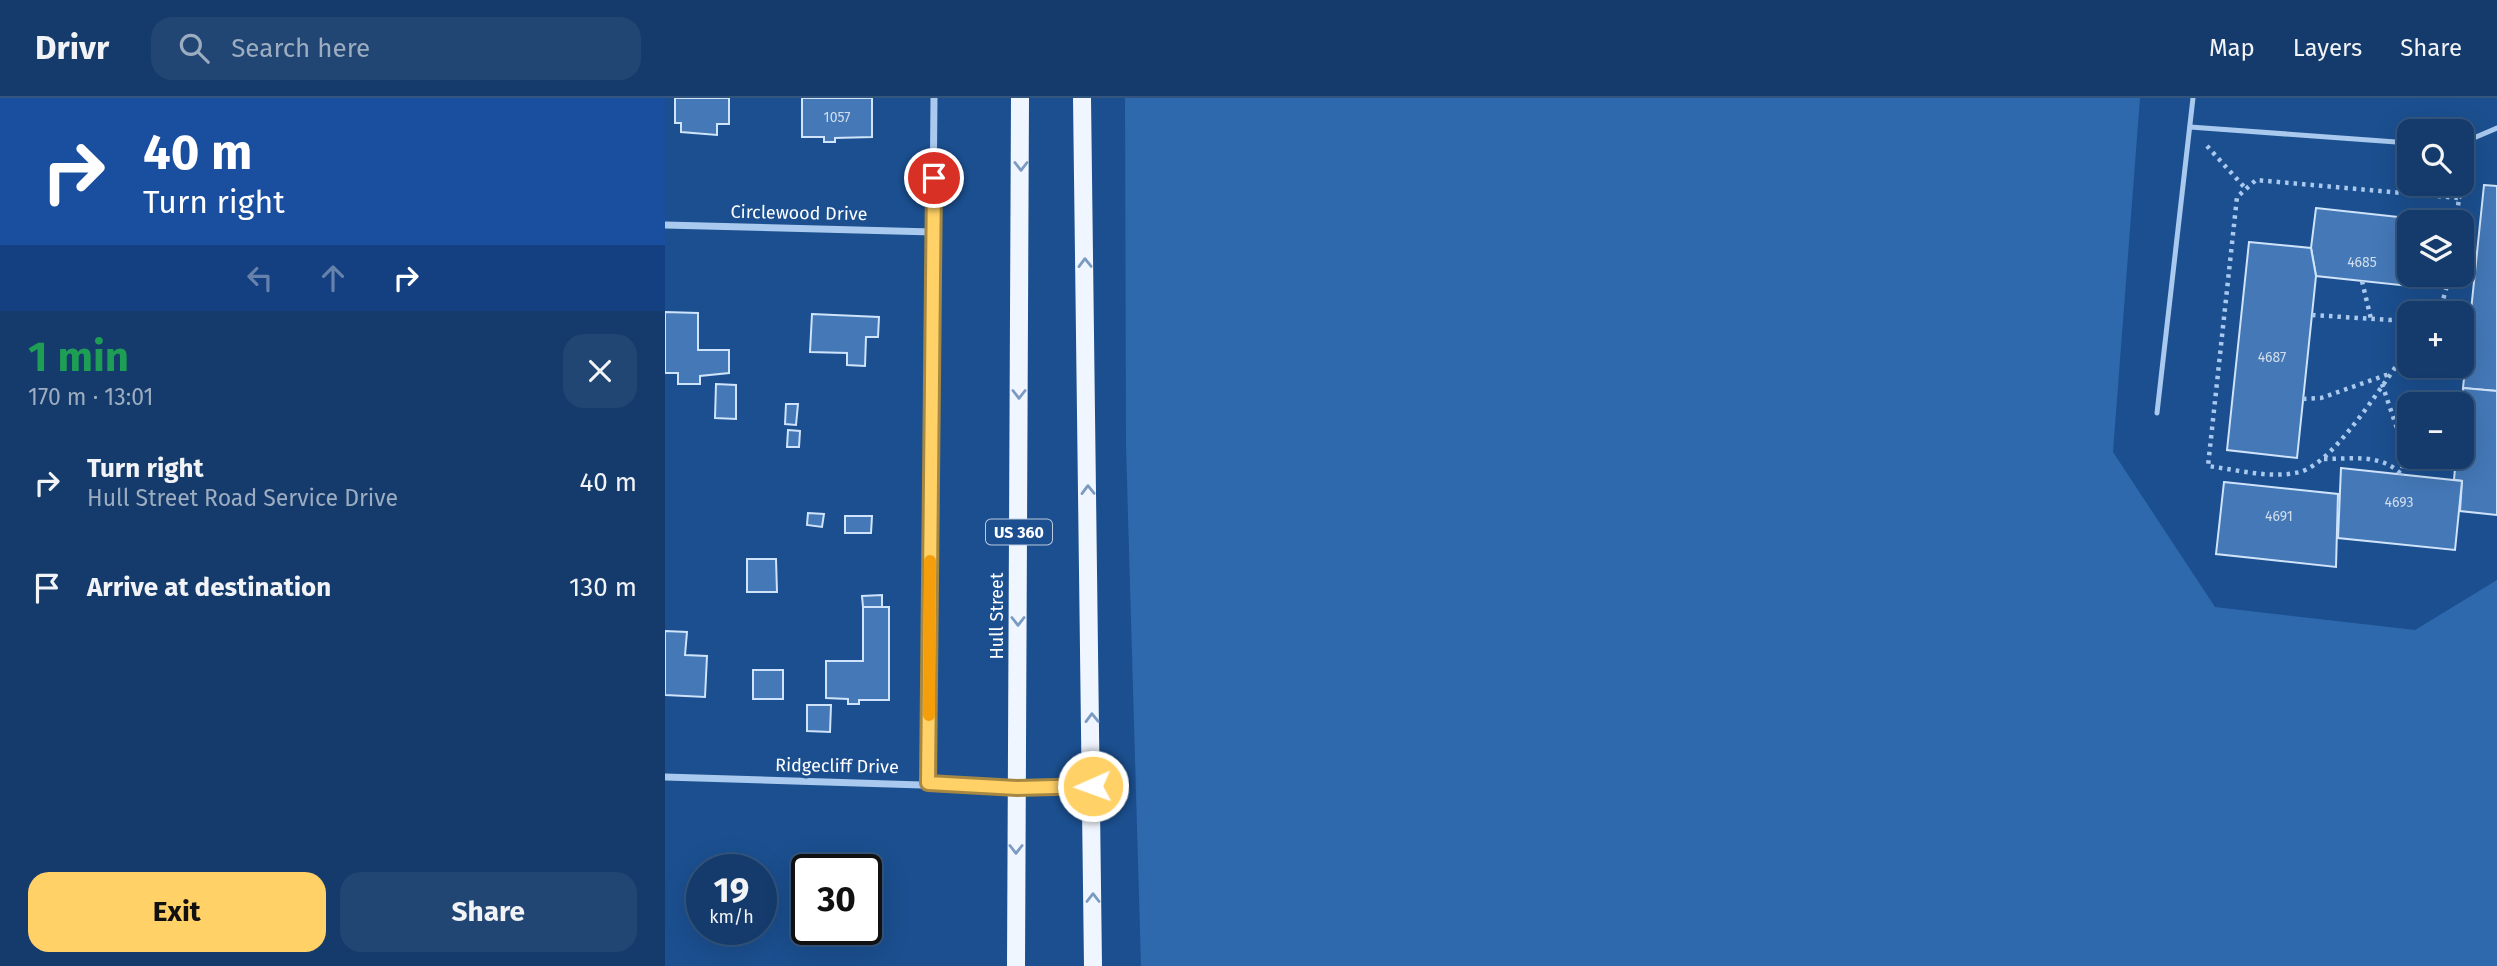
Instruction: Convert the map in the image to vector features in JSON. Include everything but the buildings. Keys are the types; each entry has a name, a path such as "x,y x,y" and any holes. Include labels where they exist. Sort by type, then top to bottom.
{"main road":[{"name":"Hull Street","path":"1016,966 1020,98"},
{"path":"1082,98 1093,786 1093,966"}],"street":[{"path":"928,783 934,98"},
{"name":"Circlewood Drive","path":"665,225 933,232"},
{"name":"Ridgecliff Drive","path":"665,778 928,783 1017,788 1093,786"}],"lane":[{"path":"2157,413 2193,98"},
{"path":"2190,127 2397,142"},
{"path":"2474,138 2497,128"}],"path":[{"path":"2190,127 2246,189"},
{"path":"2397,364 2324,459 2299,472 2276,475 2208,466 2237,197 2256,180 2459,198 2458,210"},
{"path":"2362,281 2371,319"},
{"path":"2312,314 2397,318"},
{"path":"2303,399 2321,398 2389,374"},
{"path":"2382,384 2397,429"},
{"path":"2324,459 2379,460 2392,465 2401,475 2402,469"}],"shaded area":[{"path":"1125,98 2140,98 2113,452 2215,607 2415,630 2497,580 2497,966 1141,966 1126,446"}],"slow traffic":[{"path":"929,715 930,561"}],"route":[{"path":"934,178 928,783 1017,788 1093,786"}]}
